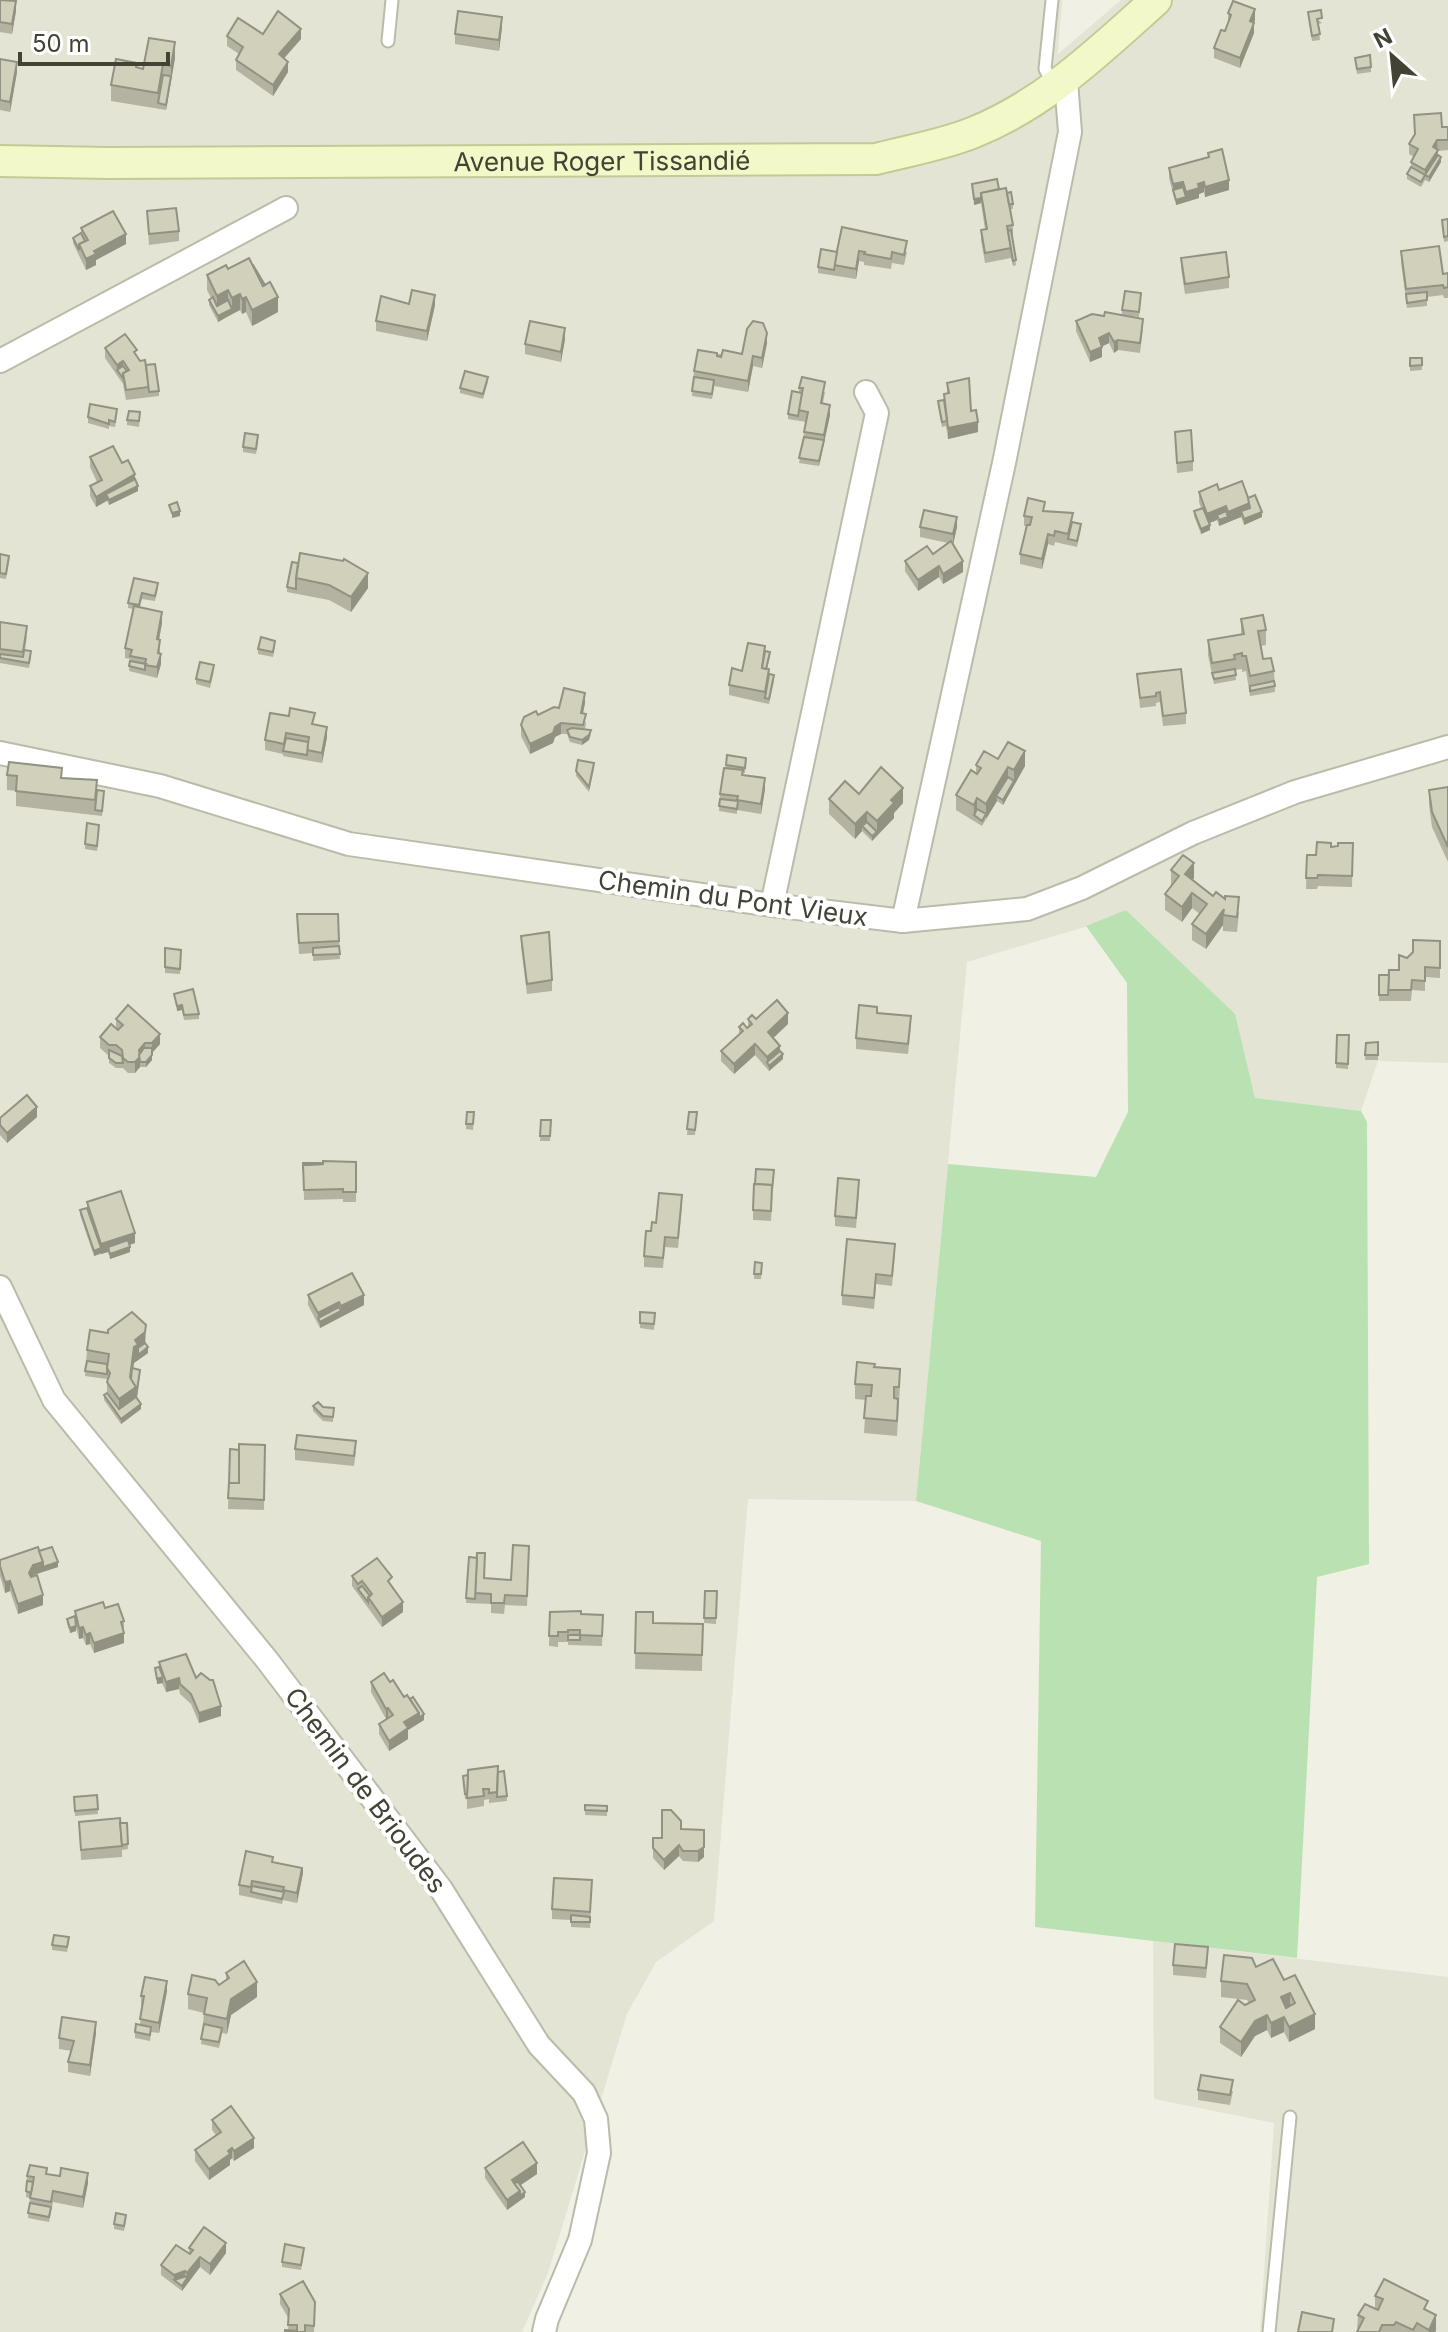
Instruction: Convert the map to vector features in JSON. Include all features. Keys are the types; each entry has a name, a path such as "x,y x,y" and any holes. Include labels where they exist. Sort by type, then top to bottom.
{"main road":[{"name":"Avenue Roger Tissandié","path":"0,161 876,159 971,134 1060,84 1156,0"}],"street":[{"path":"903,921 1004,463 1070,132 1060,84"},
{"path":"0,361 286,208"},
{"path":"772,905 877,413 866,392"},
{"name":"Chemin du Pont Vieux","path":"0,753 160,786 349,844 903,921 1027,909 1082,888 1193,833 1295,792 1448,747"},
{"name":"Chemin de Brioudes","path":"0,1287 54,1400 267,1660 441,1889 539,2045 584,2093 596,2119 599,2153 580,2240 544,2332"}],"lane":[{"path":"388,41 392,0"},
{"path":"1052,0 1045,69 1060,84"},
{"path":"1269,2332 1290,2117"}],"shaded area":[{"path":"0,0 1062,0 1058,54 1121,0 1448,0 1448,1063 1378,1061 1361,1111 1255,1098 1234,1014 1126,910 1105,921 967,962 916,1501 748,1499 714,1921 656,1962 627,2014 548,2273 522,2332 0,2332"},
{"path":"1153,1941 1448,1977 1448,2332 1260,2332 1274,2123 1154,2099"}],"green space":[{"path":"1126,910 1235,1014 1255,1098 1361,1111 1367,1122 1369,1564 1317,1577 1297,1958 1035,1927 1041,1541 916,1501 948,1164 1096,1177 1128,1112 1127,983 1086,926"}],"building":[{"path":"0,0 16,1 12,24 0,22"},
{"path":"1233,1 1255,9 1250,21 1254,23 1240,58 1214,48 1221,30 1225,31"},
{"path":"1321,10 1322,18 1317,19 1320,34 1312,36 1308,12"},
{"path":"278,11 301,29 279,54 288,62 273,85 236,60 243,47 227,36 238,18 263,34"},
{"path":"458,11 502,17 499,40 455,34"},
{"path":"149,38 175,42 171,66 163,64 158,93 111,85 116,59 137,63 136,67 143,69"},
{"path":"1370,55 1371,67 1357,69 1355,58"},
{"path":"0,59 17,62 10,102 0,100"},
{"path":"163,75 171,76 166,105 158,103"},
{"path":"1441,113 1442,127 1448,127 1448,140 1437,140 1433,147 1438,150 1425,170 1411,162 1418,149 1409,144 1415,134 1414,115"},
{"path":"1222,149 1229,180 1205,187 1204,182 1198,184 1199,188 1186,192 1183,182 1173,184 1169,168 1209,157 1208,153"},
{"path":"1438,155 1441,157 1429,177 1425,175"},
{"path":"1411,167 1425,175 1421,182 1407,174"},
{"path":"997,179 999,189 981,193 981,198 974,199 972,184"},
{"path":"1183,187 1186,197 1176,200 1173,190"},
{"path":"1006,188 1013,225 1007,226 1011,248 985,253 981,230 987,229 981,193"},
{"path":"1011,192 1013,204 1009,204 1007,193"},
{"path":"176,208 179,231 149,234 147,211"},
{"path":"113,211 126,234 94,251 96,254 86,259 79,244 88,240 81,228"},
{"path":"1448,219 1448,236 1444,237 1442,220"},
{"path":"842,227 907,241 904,255 892,252 891,259 859,251 856,269 834,265"},
{"path":"1011,230 1016,260 1013,261 1008,231"},
{"path":"81,233 85,241 79,244 79,250 73,238"},
{"path":"1439,246 1443,274 1448,273 1448,287 1406,289 1401,251"},
{"path":"821,249 837,252 834,270 818,267"},
{"path":"1226,252 1229,277 1185,284 1181,258"},
{"path":"249,258 263,286 270,282 278,297 252,310 246,297 242,299 240,294 232,298 228,290 217,296 207,275"},
{"path":"412,290 435,295 427,331 376,321 381,296 409,304"},
{"path":"1125,291 1141,293 1139,312 1122,310"},
{"path":"1427,292 1427,300 1407,303 1406,294"},
{"path":"213,297 217,306 228,300 232,309 218,316 209,300"},
{"path":"1105,312 1143,319 1140,343 1114,342 1109,333 1099,338 1102,347 1090,352 1076,321 1092,314 1104,316"},
{"path":"530,321 565,328 561,352 525,344"},
{"path":"753,321 763,323 767,333 762,358 753,356 748,381 694,371 698,350 717,353 721,357 723,350 742,354 747,329"},
{"path":"125,334 137,350 134,352 140,361 145,360 149,387 126,390 123,373 129,370 123,361 117,365 105,348"},
{"path":"1410,358 1422,358 1422,365 1410,366"},
{"path":"155,364 159,391 149,392 146,365"},
{"path":"123,366 127,371 123,373 123,378 117,370"},
{"path":"465,371 488,377 483,394 460,388"},
{"path":"694,377 714,380 712,394 692,391"},
{"path":"802,377 825,382 821,403 830,405 824,435 804,432 808,412 798,410"},
{"path":"969,378 971,411 976,410 978,422 948,428 944,394 949,393 947,383"},
{"path":"792,391 802,393 798,416 788,414"},
{"path":"944,400 947,421 942,422 938,401"},
{"path":"90,404 117,409 115,422 109,420 109,424 88,417"},
{"path":"129,411 140,412 139,421 127,420"},
{"path":"1191,430 1193,461 1177,463 1175,432"},
{"path":"245,433 258,435 256,449 243,447"},
{"path":"804,437 824,440 819,461 799,458"},
{"path":"113,446 122,463 128,460 135,474 96,497 90,486 102,480 90,457"},
{"path":"135,479 138,486 109,500 106,494"},
{"path":"1242,481 1250,503 1228,512 1226,506 1207,514 1199,492 1217,484 1219,490"},
{"path":"1255,495 1262,512 1244,519 1241,511 1250,508 1248,498"},
{"path":"1028,498 1045,502 1043,511 1073,513 1068,534 1055,531 1054,536 1048,534 1042,559 1020,554 1032,517 1024,516"},
{"path":"177,502 180,511 172,513 169,505"},
{"path":"1203,508 1210,525 1201,529 1194,511"},
{"path":"924,510 957,517 953,534 920,527"},
{"path":"1226,511 1228,517 1219,520 1217,515"},
{"path":"1072,522 1081,524 1077,541 1068,539"},
{"path":"951,541 963,561 943,574 939,566 918,580 905,561 927,546 933,554"},
{"path":"300,553 344,559 368,573 351,597 329,585 296,578"},
{"path":"0,554 9,556 6,574 0,573"},
{"path":"292,562 298,563 296,589 287,587"},
{"path":"134,578 158,583 155,596 142,593 139,605 128,603"},
{"path":"134,606 162,612 157,639 160,640 158,653 161,654 157,667 145,665 146,659 130,656 132,650 125,648"},
{"path":"1263,615 1266,630 1258,631 1263,659 1271,658 1274,671 1250,676 1246,656 1242,653 1234,655 1235,659 1212,663 1208,640 1244,634 1241,619"},
{"path":"0,622 27,626 23,652 0,649"},
{"path":"261,637 275,641 273,652 258,649"},
{"path":"748,643 765,646 762,668 769,669 765,692 729,685 732,668 742,671"},
{"path":"24,650 31,651 29,663 0,658 0,654 23,657"},
{"path":"765,651 770,652 766,669 762,668"},
{"path":"130,661 146,664 145,670 129,666"},
{"path":"200,662 214,665 210,682 196,679"},
{"path":"1181,669 1186,713 1163,716 1160,692 1156,696 1140,698 1137,674"},
{"path":"1235,669 1236,675 1214,679 1212,673"},
{"path":"769,674 774,675 769,699 765,698"},
{"path":"1274,681 1275,686 1250,691 1250,686"},
{"path":"564,688 585,693 581,713 586,714 583,725 561,723 553,733 530,744 521,725 524,717 536,711 538,715 554,707 559,708"},
{"path":"290,708 315,713 312,724 327,727 322,753 307,750 309,737 286,733 284,744 265,740 270,713 289,716"},
{"path":"567,730 591,730 582,740 570,737"},
{"path":"286,738 308,742 307,755 283,751"},
{"path":"1008,742 1025,751 1014,770 1008,767 986,804 977,798 974,805 956,795 971,770 977,774 981,768 976,765 984,751 998,759"},
{"path":"727,755 746,758 745,768 726,765"},
{"path":"578,760 594,763 589,787 576,771"},
{"path":"9,762 62,768 61,778 97,780 95,800 16,791 17,776 7,775"},
{"path":"881,767 903,788 877,821 867,812 855,824 829,799 845,781 859,794"},
{"path":"724,768 743,770 742,775 765,778 761,804 720,794"},
{"path":"1008,777 1014,781 1003,800 996,796"},
{"path":"1448,787 1448,847 1432,812 1429,790"},
{"path":"97,790 104,791 102,811 95,810"},
{"path":"720,799 738,801 737,809 719,806"},
{"path":"977,809 986,814 982,821 974,815"},
{"path":"867,822 877,832 872,836 862,826"},
{"path":"87,823 99,825 97,846 85,844"},
{"path":"1317,842 1331,843 1331,847 1338,846 1338,843 1353,843 1352,876 1318,875 1317,878 1306,878 1307,855 1316,855"},
{"path":"1183,855 1194,863 1185,874 1213,896 1216,892 1225,899 1225,896 1239,897 1237,917 1223,915 1224,909 1206,934 1192,924 1207,904 1192,893 1182,907 1165,894 1179,876 1171,870"},
{"path":"297,914 338,914 339,941 299,943"},
{"path":"549,932 552,980 527,984 521,936"},
{"path":"1413,940 1440,941 1440,968 1425,967 1425,981 1412,980 1411,990 1388,990 1389,970 1399,970 1399,955 1407,958 1413,952"},
{"path":"339,946 340,954 313,955 313,948"},
{"path":"165,948 181,950 180,969 165,967"},
{"path":"1379,975 1389,975 1388,995 1379,995"},
{"path":"193,989 199,1014 184,1015 182,1005 177,1006 174,994"},
{"path":"777,1000 788,1013 768,1032 780,1046 767,1057 755,1044 734,1064 721,1051 743,1031 739,1027 743,1023 747,1028 752,1024 748,1019 752,1015 756,1019"},
{"path":"128,1005 160,1034 152,1043 145,1043 135,1062 128,1062 123,1058 122,1050 100,1037 111,1024 118,1030 123,1025 116,1019"},
{"path":"859,1005 877,1007 877,1013 911,1016 908,1044 856,1038"},
{"path":"1337,1035 1349,1035 1348,1064 1336,1063"},
{"path":"1378,1042 1378,1055 1365,1055 1366,1043"},
{"path":"144,1048 152,1048 152,1055 146,1062 140,1062 139,1055"},
{"path":"109,1050 122,1056 123,1063 109,1058"},
{"path":"780,1051 783,1054 769,1066 767,1062"},
{"path":"27,1095 37,1107 7,1133 0,1125 0,1118"},
{"path":"467,1112 474,1112 473,1124 466,1124"},
{"path":"689,1112 697,1112 695,1130 687,1129"},
{"path":"541,1120 551,1120 550,1136 540,1136"},
{"path":"323,1161 356,1162 356,1192 343,1192 343,1189 304,1190 303,1165 323,1164"},
{"path":"756,1169 774,1170 772,1190 772,1185 755,1184"},
{"path":"838,1178 859,1180 856,1218 835,1216"},
{"path":"754,1184 772,1185 771,1211 753,1210"},
{"path":"121,1191 135,1233 101,1244 87,1202"},
{"path":"659,1193 682,1195 678,1238 665,1237 663,1258 644,1256 646,1231 651,1231 652,1222 656,1223"},
{"path":"87,1208 101,1248 94,1251 80,1210"},
{"path":"847,1239 895,1244 892,1276 876,1274 874,1298 842,1295"},
{"path":"128,1240 130,1247 110,1254 108,1247"},
{"path":"755,1262 762,1263 761,1274 754,1274"},
{"path":"352,1273 364,1295 341,1306 339,1302 318,1313 308,1295"},
{"path":"339,1307 341,1311 320,1322 318,1318"},
{"path":"132,1312 146,1325 145,1332 135,1340 138,1345 134,1347 130,1377 136,1387 119,1399 107,1382 109,1354 87,1350 90,1330 108,1333"},
{"path":"640,1312 655,1313 654,1324 640,1323"},
{"path":"145,1343 148,1347 138,1355 138,1348"},
{"path":"87,1361 107,1364 107,1374 85,1371"},
{"path":"857,1362 900,1369 899,1387 894,1387 894,1398 898,1399 897,1421 864,1418 866,1396 871,1396 872,1385 855,1384"},
{"path":"132,1368 140,1370 136,1397 136,1387 131,1379"},
{"path":"107,1393 119,1409 136,1397 141,1404 121,1419 104,1395"},
{"path":"318,1402 323,1407 334,1408 333,1417 323,1416 313,1406"},
{"path":"297,1435 356,1441 354,1456 295,1449"},
{"path":"239,1444 265,1445 264,1500 228,1498 229,1483 239,1483"},
{"path":"230,1449 239,1450 239,1483 229,1483"},
{"path":"513,1545 529,1546 527,1596 505,1595 504,1603 491,1603 491,1594 475,1593 477,1553 485,1553 484,1578 511,1580"},
{"path":"38,1547 43,1562 33,1565 29,1573 31,1577 37,1575 43,1595 18,1604 10,1581 5,1582 0,1560"},
{"path":"52,1547 58,1562 43,1567 39,1551"},
{"path":"469,1557 477,1558 475,1599 466,1598"},
{"path":"377,1558 392,1577 388,1581 403,1602 382,1617 368,1597 372,1594 362,1581 358,1584 352,1576"},
{"path":"362,1586 370,1596 368,1602 358,1589"},
{"path":"705,1591 717,1591 716,1618 704,1618"},
{"path":"103,1602 105,1608 118,1604 124,1621 121,1622 124,1633 94,1643 90,1633 86,1635 83,1627 79,1628 75,1611"},
{"path":"581,1611 581,1614 603,1615 602,1636 580,1635 580,1630 568,1630 558,1632 558,1636 549,1636 550,1612"},
{"path":"636,1612 653,1612 653,1623 703,1624 702,1655 635,1653"},
{"path":"75,1616 76,1626 70,1628 67,1619"},
{"path":"568,1635 580,1635 580,1640 568,1640"},
{"path":"186,1654 196,1678 201,1673 213,1680 221,1706 199,1713 191,1694 180,1684 179,1678 166,1682 159,1662"},
{"path":"159,1667 163,1677 157,1679 155,1668"},
{"path":"384,1673 390,1682 393,1680 404,1697 407,1695 419,1713 404,1722 408,1728 389,1741 379,1724 393,1715 386,1709 371,1682"},
{"path":"413,1697 424,1714 419,1718 410,1699"},
{"path":"498,1766 497,1792 489,1793 489,1789 483,1789 484,1796 467,1798 468,1770"},
{"path":"504,1771 507,1796 497,1797 498,1772"},
{"path":"468,1775 467,1794 465,1794 463,1776"},
{"path":"97,1795 98,1809 75,1811 74,1797"},
{"path":"585,1805 607,1806 607,1811 585,1810"},
{"path":"662,1810 671,1810 681,1821 681,1829 704,1830 704,1847 698,1851 683,1851 679,1845 664,1860 653,1848 653,1838 662,1838"},
{"path":"120,1818 122,1846 81,1850 79,1822"},
{"path":"120,1823 127,1823 128,1844 122,1845"},
{"path":"246,1851 273,1857 272,1862 302,1868 297,1893 283,1890 284,1887 252,1881 251,1887 239,1885"},
{"path":"554,1878 592,1880 590,1912 552,1909"},
{"path":"252,1886 284,1892 282,1899 251,1892"},
{"path":"571,1915 590,1917 590,1922 571,1922"},
{"path":"54,1935 69,1937 67,1947 52,1945"},
{"path":"1175,1944 1208,1947 1206,1968 1173,1965"},
{"path":"1224,1955 1252,1958 1256,1967 1273,1959 1284,1980 1295,1975 1315,2014 1289,2027 1284,2017 1271,2023 1267,2015 1255,2021 1241,2042 1220,2027 1238,2000 1245,2005 1255,2000 1247,1984 1221,1981","holes":["1290,1993 1295,2003 1286,2008 1281,1997"]},
{"path":"244,1961 257,1982 231,1999 227,2019 204,2014 207,1998 188,1994 192,1975 215,1980 219,1985 229,1978 226,1973"},
{"path":"145,1977 167,1981 159,2023 140,2019"},
{"path":"62,2017 96,2022 90,2065 68,2062 74,2041 59,2038"},
{"path":"136,2024 151,2027 150,2035 135,2032"},
{"path":"204,2024 222,2028 219,2042 201,2039"},
{"path":"1201,2075 1233,2080 1230,2095 1198,2090"},
{"path":"231,2106 254,2138 234,2151 232,2148 228,2151 230,2154 209,2169 195,2150 221,2132 212,2120"},
{"path":"523,2142 537,2163 512,2180 520,2191 507,2200 485,2168"},
{"path":"30,2165 47,2168 46,2174 60,2176 61,2168 88,2173 83,2197 53,2191 51,2202 30,2198 34,2177 27,2176"},
{"path":"27,2181 33,2182 31,2193 26,2191"},
{"path":"518,2182 525,2192 520,2196 514,2183"},
{"path":"30,2203 51,2207 49,2217 28,2213"},
{"path":"116,2213 126,2215 124,2226 114,2224"},
{"path":"204,2227 226,2243 210,2264 200,2257 187,2273 174,2275 161,2265 176,2245 190,2254 193,2250 189,2248"},
{"path":"285,2244 304,2248 301,2265 282,2262"},
{"path":"187,2276 182,2286 174,2280"},
{"path":"1384,2279 1428,2301 1424,2309 1436,2315 1429,2330 1417,2323 1413,2330 1396,2322 1394,2325 1382,2325 1379,2332 1357,2332 1364,2318 1358,2315 1365,2304 1378,2310 1383,2299 1375,2296"},
{"path":"303,2281 315,2302 314,2326 305,2325 305,2332 297,2332 297,2325 288,2325 289,2309 280,2294"},
{"path":"1302,2312 1334,2319 1332,2332 1298,2332"}]}
